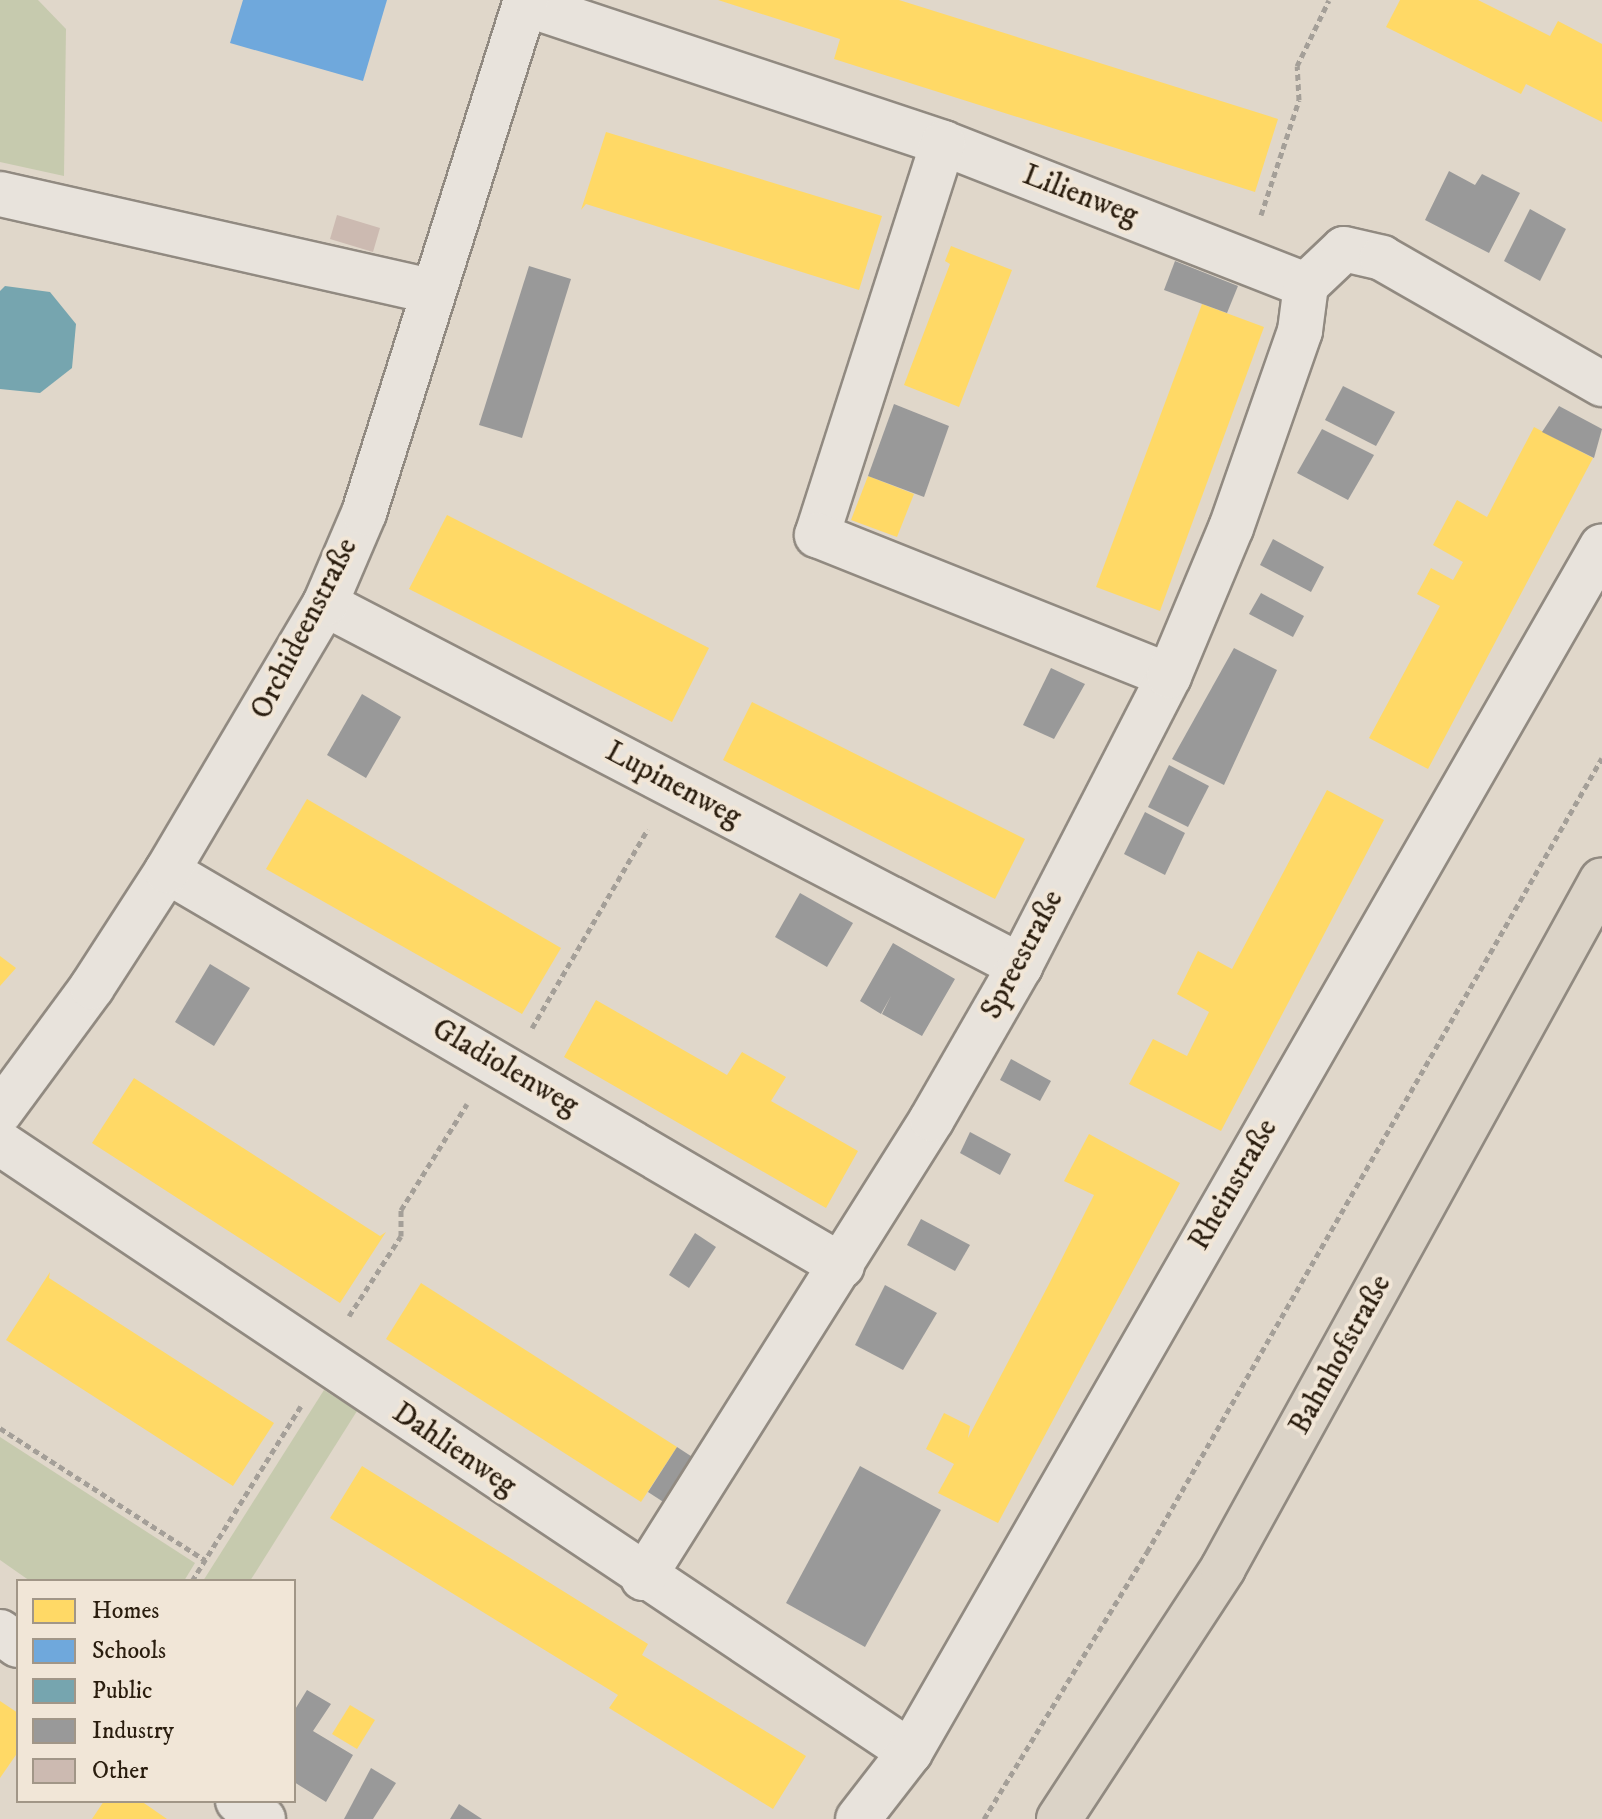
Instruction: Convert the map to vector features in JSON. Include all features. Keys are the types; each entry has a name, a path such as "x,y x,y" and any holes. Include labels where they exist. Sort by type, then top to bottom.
{"main road":[{"name":"Bahnhofstraße","path":"1059,1819 1223,1568 1602,880"}],"street":[{"name":"Lilienweg","path":"526,2 943,143 1306,285"},
{"name":"Orchideenstraße","path":"0,1112 92,987 167,871 325,604 364,513 526,2"},
{"path":"943,143 817,535 1169,676"},
{"path":"0,194 432,291"},
{"path":"1306,285 1344,249 1382,258 1602,384"},
{"name":"Spreestraße","path":"643,1578 842,1266 1020,966 1169,676 1231,528 1300,331 1306,285"},
{"name":"Rheinstraße","path":"858,1819 910,1752 1602,546"},
{"name":"Lupinenweg","path":"325,604 1020,966"},
{"name":"Gladiolenweg","path":"167,871 842,1266"},
{"name":"Dahlienweg","path":"0,1143 643,1578 910,1752"},
{"path":"241,1803 263,1819"}],"path":[{"path":"1246,262 1299,100 1297,66 1329,0"},
{"path":"984,1819 1147,1552 1602,758"},
{"path":"193,1579 401,1236 401,1210 501,1066 674,785"},
{"path":"0,1428 205,1560"}],"green space":[{"path":"0,0 38,0 66,29 64,176 0,162"},
{"path":"324,1390 357,1411 251,1579 204,1579"},
{"path":"0,1437 195,1563 185,1579 27,1579 0,1560"}],"building: Homes":[{"path":"718,0 899,0 1278,119 1255,192 834,59 840,39"},
{"path":"1400,0 1478,0 1550,36 1558,21 1602,44 1602,122 1526,84 1521,94 1386,27"},
{"path":"606,132 882,216 859,290 586,204 581,210"},
{"path":"951,246 1012,270 959,407 904,385 950,264 945,261"},
{"path":"1202,304 1264,327 1160,611 1096,587"},
{"path":"1534,427 1593,458 1428,769 1369,738 1440,606 1417,594 1431,568 1453,580 1463,562 1433,545 1457,500 1487,517"},
{"path":"868,476 914,494 897,537 851,520"},
{"path":"447,515 709,648 672,722 409,589"},
{"path":"752,702 1025,839 995,899 723,760"},
{"path":"1327,790 1384,820 1221,1131 1129,1084 1153,1039 1187,1056 1209,1012 1177,994 1198,951 1232,969"},
{"path":"307,799 561,948 522,1014 266,869"},
{"path":"0,956 16,968 0,986"},
{"path":"596,1000 727,1075 742,1052 786,1077 771,1101 858,1151 826,1208 564,1057"},
{"path":"134,1078 380,1236 386,1232 340,1303 92,1143"},
{"path":"1089,1134 1180,1183 998,1523 938,1493 954,1464 926,1449 944,1413 970,1426 968,1438 1048,1286 1094,1195 1064,1181"},
{"path":"50,1272 49,1278 274,1423 233,1486 6,1340"},
{"path":"421,1283 677,1447 641,1502 386,1339"},
{"path":"362,1466 648,1644 642,1655 806,1756 773,1809 609,1708 618,1695 330,1518"},
{"path":"0,1701 16,1712 16,1755 0,1778"},
{"path":"350,1705 375,1720 357,1749 332,1734"},
{"path":"103,1803 144,1803 167,1819 92,1819"}],"building: Schools":[{"path":"243,0 387,0 363,81 230,43"}],"building: Public":[{"path":"5,286 50,292 76,324 72,368 40,393 0,389 0,291"}],"building: Industry":[{"path":"1449,171 1475,185 1482,174 1520,193 1489,253 1425,220"},
{"path":"1530,209 1566,229 1540,281 1504,261"},
{"path":"1175,261 1238,286 1227,313 1164,290"},
{"path":"529,266 571,279 522,438 479,425"},
{"path":"1343,386 1395,412 1376,446 1325,420"},
{"path":"894,404 949,426 924,497 868,476"},
{"path":"1559,406 1602,429 1594,458 1542,432"},
{"path":"1322,429 1374,455 1348,500 1297,473"},
{"path":"1273,539 1324,567 1311,592 1260,565"},
{"path":"1261,593 1304,616 1293,637 1249,614"},
{"path":"1234,648 1277,670 1224,785 1172,759"},
{"path":"1051,668 1085,684 1054,739 1023,725"},
{"path":"362,694 401,717 366,778 327,755"},
{"path":"1169,765 1209,786 1188,827 1148,807"},
{"path":"1145,812 1185,833 1165,875 1124,854"},
{"path":"800,893 853,923 827,967 775,937"},
{"path":"893,943 955,979 922,1036 882,1014 891,996 881,1014 860,1001"},
{"path":"210,964 250,988 214,1046 175,1022"},
{"path":"1011,1059 1051,1081 1040,1101 1000,1080"},
{"path":"970,1132 1011,1154 1000,1175 960,1153"},
{"path":"921,1219 970,1245 955,1271 907,1245"},
{"path":"695,1233 716,1247 689,1288 669,1275"},
{"path":"885,1285 937,1313 903,1370 855,1345"},
{"path":"677,1447 697,1460 668,1505 648,1492"},
{"path":"860,1466 941,1510 865,1647 786,1603"},
{"path":"307,1690 331,1704 313,1731 353,1755 326,1802 296,1783 296,1708"},
{"path":"371,1768 396,1783 373,1819 344,1819"},
{"path":"459,1804 482,1819 450,1819"}],"building: Other":[{"path":"337,215 380,228 373,252 330,239"}]}
